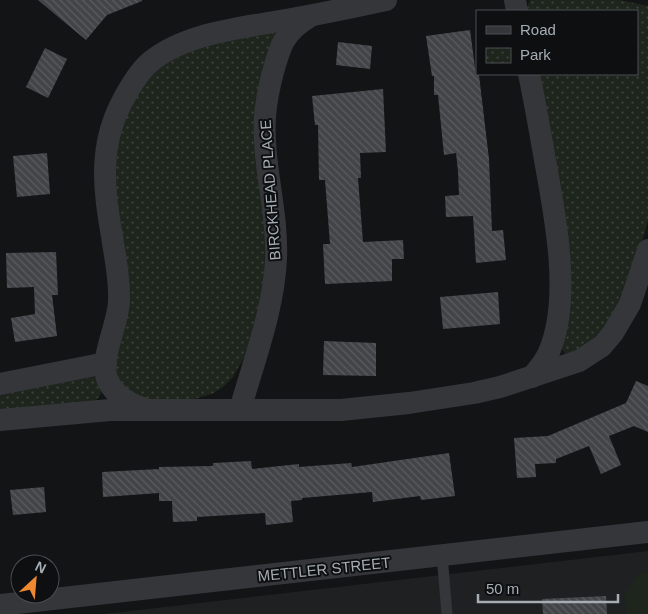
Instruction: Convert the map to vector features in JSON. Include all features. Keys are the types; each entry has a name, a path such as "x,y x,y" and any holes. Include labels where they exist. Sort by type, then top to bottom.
{"street":[{"name":"BIRCKHEAD PLACE","path":"146,409 134,406 124,400 108,382 105,371 116,320 120,290 104,174 106,145 115,115 130,87 149,63 163,53 191,41 249,26 386,0"},
{"name":"BIRCKHEAD PLACE","path":"240,410 272,295 274,275 276,237 265,137 267,99 276,62 285,37 290,30 314,14"},
{"path":"529,75 553,205 560,268 558,314 550,351 532,377"},
{"name":"BIRCKHEAD PLACE","path":"0,420 86,411 146,409 342,410 402,404 474,393 532,377 579,361 602,346 613,333 630,304 648,250"},
{"path":"0,384 106,363"},
{"name":"METTLER STREET","path":"0,605 648,532"}],"lane":[{"path":"442,555 447,614"}],"shaded area":[{"path":"648,551 648,614 104,614"}],"green space":[{"path":"530,0 620,0 648,6 648,221 630,281 615,315 584,349 566,355 562,349 566,315 538,75 638,75 638,10 526,10"},
{"path":"272,31 275,33 275,37 263,293 245,356 233,377 212,394 187,401 137,398 116,378 113,174 123,118 154,70 194,49"},
{"path":"94,377 100,383 102,389 97,399 93,402 0,412 0,392"},
{"path":"648,573 648,614 627,614 624,595 638,574"}],"building":[{"path":"38,0 142,1 107,15 86,40"},
{"path":"470,30 476,75 479,75 489,159 492,231 503,230 506,260 476,263 473,216 446,217 445,196 459,195 458,171 456,153 444,155 438,95 434,95 434,76 432,76 426,36"},
{"path":"338,42 372,46 370,69 336,65"},
{"path":"45,48 67,59 48,98 26,87"},
{"path":"383,89 386,152 360,153 361,178 358,178 363,242 403,240 404,259 392,259 392,281 325,284 323,244 330,244 325,180 319,180 318,125 315,125 312,96"},
{"path":"47,153 50,194 17,197 13,156"},
{"path":"56,252 58,295 52,295 57,336 15,342 11,318 35,314 34,287 7,288 6,253"},
{"path":"498,292 500,324 443,329 440,297"},
{"path":"324,341 376,343 376,376 323,375"},
{"path":"636,381 648,386 648,432 634,426 609,436 621,465 601,474 589,446 556,459 556,463 535,464 536,477 517,478 514,438 548,436 626,403"},
{"path":"449,453 455,496 421,500 420,496 373,502 372,492 302,498 302,500 291,501 293,522 266,525 265,513 197,517 197,521 173,522 172,501 159,501 159,493 103,497 102,472 159,469 159,467 213,466 213,463 251,461 252,469 299,464 299,467 351,463 352,467"},
{"path":"44,487 46,512 13,515 10,490"},
{"path":"606,596 607,614 543,614 542,599"}]}
